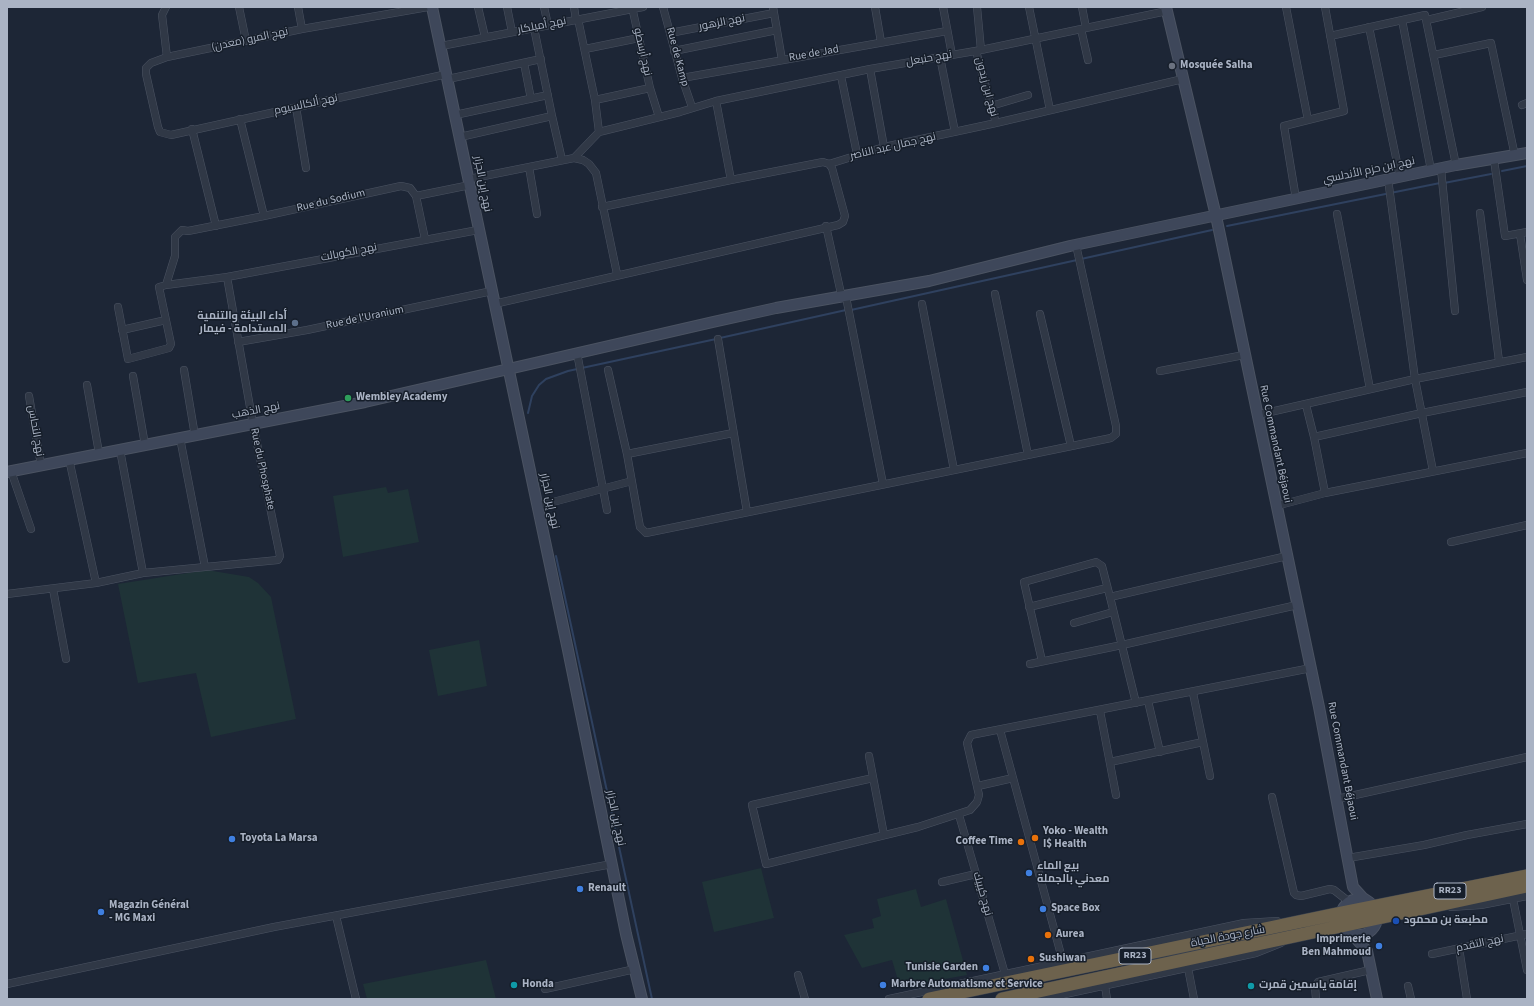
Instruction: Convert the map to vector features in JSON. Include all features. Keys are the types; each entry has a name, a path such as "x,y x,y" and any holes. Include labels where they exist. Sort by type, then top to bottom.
{"highway":[{"name":"شارع جودة الحياة","path":"1373,914 1527,876"},
{"name":"شارع جودة الحياة","path":"929,999 1295,923 1421,908 1527,886"},
{"name":"شارع جودة الحياة","path":"1002,999 1294,937 1346,916"}],"street":[{"path":"166,7 162,15 166,57"},
{"path":"239,7 246,41"},
{"path":"298,7 302,29"},
{"name":"نهج المرو (معدن)","path":"165,135 160,132 158,127 146,68 151,63 166,57 302,29 428,7"},
{"name":"نهج إبن الجزار","path":"432,7 448,76 478,230 538,506 612,864 642,999"},
{"path":"478,7 485,37"},
{"path":"507,7 512,32"},
{"path":"544,7 548,25"},
{"path":"574,7 585,49 600,132 574,158"},
{"name":"نهج أميلكار","path":"441,46 577,20 606,10 643,7"},
{"name":"Rue de Kamp","path":"664,7 674,51 692,107"},
{"path":"875,7 881,42"},
{"path":"943,7 952,55"},
{"name":"نهج ابن زيدون","path":"977,7 979,50 996,123"},
{"path":"1029,7 1034,39 1050,110"},
{"path":"1082,7 1088,60"},
{"path":"1286,7 1308,120"},
{"path":"1296,199 1284,126 1344,111 1325,7"},
{"path":"1330,36 1425,14 1482,7"},
{"name":"نهج أرسطو","path":"595,100 650,88 632,8"},
{"name":"نهج حنبعل","path":"600,132 716,101 870,69 1034,39 1166,9"},
{"name":"Rue Commandant Béjaoui","path":"1166,9 1216,216 1311,668 1353,887"},
{"path":"774,10 782,60"},
{"name":"نهج الزهور","path":"670,33 774,10"},
{"path":"1425,14 1456,165"},
{"path":"1402,20 1431,170"},
{"path":"1369,27 1400,177"},
{"path":"534,28 562,160"},
{"path":"674,51 777,30"},
{"name":"Rue de Jad","path":"682,78 947,31"},
{"path":"585,49 639,38"},
{"path":"1434,56 1491,43 1515,156"},
{"path":"940,57 955,132"},
{"name":"نهج ألكالسيوم","path":"165,135 448,76 541,59"},
{"path":"524,63 531,99"},
{"path":"870,69 884,147"},
{"path":"841,76 856,154"},
{"name":"نهج جمال عبد الناصر","path":"602,207 824,162 829,164 856,154 884,147 996,123 1183,79"},
{"path":"650,88 660,117"},
{"path":"455,115 548,95"},
{"path":"991,106 1028,95"},
{"path":"716,101 731,180"},
{"path":"296,107 306,168"},
{"path":"460,137 552,116"},
{"path":"240,119 264,216"},
{"path":"192,129 216,226"},
{"name":"نهج ابن حزم الأندلسي","path":"846,304 929,281 1076,245 1431,170 1527,154"},
{"path":"425,238 416,196 529,167 574,158 589,164 596,173 602,207 618,274"},
{"path":"1494,160 1505,236 1524,233 1527,280"},
{"path":"494,304 826,226 838,225 843,222 845,216 832,168 829,164"},
{"path":"529,167 537,214"},
{"path":"1441,169 1455,311"},
{"path":"1388,179 1415,379 1433,471"},
{"name":"Rue du Sodium","path":"166,285 175,256 175,237 182,230 188,231 216,226 401,186 410,188 416,196"},
{"path":"1480,213 1499,362"},
{"path":"1337,214 1370,390"},
{"path":"826,226 846,304 883,484"},
{"name":"نهج الكوبالت","path":"166,285 227,281 425,238 478,230"},
{"path":"608,370 627,454 640,527 646,533 1111,438 1116,434 1116,426 1076,245"},
{"name":"Rue du Phosphate","path":"205,567 275,561 279,559 227,281"},
{"path":"118,307 128,360 171,347 159,288 160,286 166,285"},
{"name":"Rue de l'Uranium","path":"238,342 307,330 492,291"},
{"path":"995,294 1028,455"},
{"name":"نهج الذهب","path":"9,471 365,402 776,308 846,304"},
{"path":"922,304 954,470"},
{"path":"1040,314 1071,446"},
{"path":"122,330 166,320"},
{"path":"718,339 746,512"},
{"path":"577,353 607,510"},
{"path":"1160,371 1244,355"},
{"path":"1257,415 1415,379 1527,357"},
{"path":"184,370 195,436"},
{"path":"133,376 145,445"},
{"path":"86,385 99,453"},
{"path":"1314,437 1527,392"},
{"name":"نهج النحاس","path":"29,396 41,465"},
{"path":"1306,405 1314,437 1324,493"},
{"path":"627,454 733,433"},
{"path":"7,594 96,583 143,573 205,567 180,438"},
{"path":"120,450 143,573"},
{"path":"1276,506 1324,493 1527,453"},
{"path":"69,459 96,583"},
{"path":"9,471 31,529"},
{"path":"538,506 632,481"},
{"path":"1451,542 1527,525"},
{"path":"1110,597 1287,556"},
{"path":"1042,662 1024,582 1096,562 1102,566 1136,703"},
{"path":"1029,607 1107,588"},
{"path":"53,589 66,659"},
{"path":"1030,664 1122,645 1297,605"},
{"path":"1074,623 1113,612"},
{"path":"873,778 752,805 766,864 884,835 959,815 970,810 977,802 978,786 967,743 968,738 971,735 1100,711 1311,668"},
{"path":"1193,692 1210,776"},
{"path":"1148,701 1160,752"},
{"path":"1100,711 1116,795"},
{"path":"1000,730 1063,962"},
{"path":"1110,762 1204,742"},
{"path":"869,756 884,835"},
{"path":"1337,799 1527,757"},
{"path":"978,786 1013,778"},
{"path":"1272,797 1294,892 1296,895 1300,896 1330,889 1334,890 1346,916 1366,951 1377,999"},
{"name":"نهج كيبيك","path":"959,815 1006,974"},
{"path":"1348,858 1424,846 1467,835 1527,824"},
{"path":"7,984 274,927 612,864"},
{"path":"942,882 976,874"},
{"path":"1346,916 1353,887"},
{"path":"1353,887 1363,898 1373,914 1366,951"},
{"path":"1421,908 1467,907 1527,896"},
{"path":"1346,916 1356,899 1373,914"},
{"path":"1513,899 1523,935 1527,970"},
{"path":"336,916 356,999"},
{"path":"890,999 1244,923 1295,923"},
{"name":"نهج التقدم","path":"1432,954 1523,935"},
{"path":"1042,999 1266,950 1294,937"},
{"path":"1459,948 1467,999"},
{"path":"1188,968 1194,999"},
{"path":"545,989 635,969"},
{"path":"1316,999 1315,987 1318,982 1370,970"},
{"path":"798,975 806,999"},
{"path":"1105,986 1107,999"},
{"path":"1408,986 1411,999"}],"green space":[{"path":"386,487 388,493 408,489 419,542 343,557 333,496"},
{"path":"207,570 249,577 258,583 271,597 296,719 211,737 196,673 138,683 118,584"},
{"path":"479,640 487,686 438,696 429,650"},
{"path":"761,868 774,918 714,932 702,882"},
{"path":"916,889 921,907 946,899 967,975 900,987 892,960 862,968 844,935 874,928 872,919 881,916 877,899"},
{"path":"486,960 496,999 367,999 363,984"}],"waterway":[{"path":"1502,171 1527,166"},
{"path":"1444,183 1491,174"},
{"path":"1227,226 1440,183"},
{"path":"1081,259 1212,230"},
{"path":"851,310 1077,260"},
{"path":"720,338 846,310"},
{"path":"528,413 532,396 539,385 546,379 568,371 716,339"},
{"path":"556,556 652,999"}],"place":[{"name":"Mosquée Salha","path":"1172,66"},
{"name":"أداء البيئة والتنمية المستدامة - فيمار","path":"295,323"},
{"name":"Wembley Academy","path":"348,398"},
{"name":"Yoko - Wealth I$ Health","path":"1035,838"},
{"name":"Toyota La Marsa","path":"232,839"},
{"name":"Coffee Time","path":"1021,842"},
{"name":"بيع الماء معدني بالجملة","path":"1029,873"},
{"name":"Renault","path":"580,889"},
{"name":"Space Box","path":"1043,909"},
{"name":"Magazin Général - MG Maxi","path":"101,912"},
{"name":"مطبعة بن محمود","path":"1396,921"},
{"name":"Aurea","path":"1048,935"},
{"name":"Imprimerie Ben Mahmoud","path":"1379,946"},
{"name":"Sushiwan","path":"1031,959"},
{"name":"Tunisie Garden","path":"986,968"},
{"name":"Honda","path":"514,985"},
{"name":"Marbre Automatisme et Service","path":"883,985"},
{"name":"إقامة ياسمين قمرت","path":"1251,986"}]}
